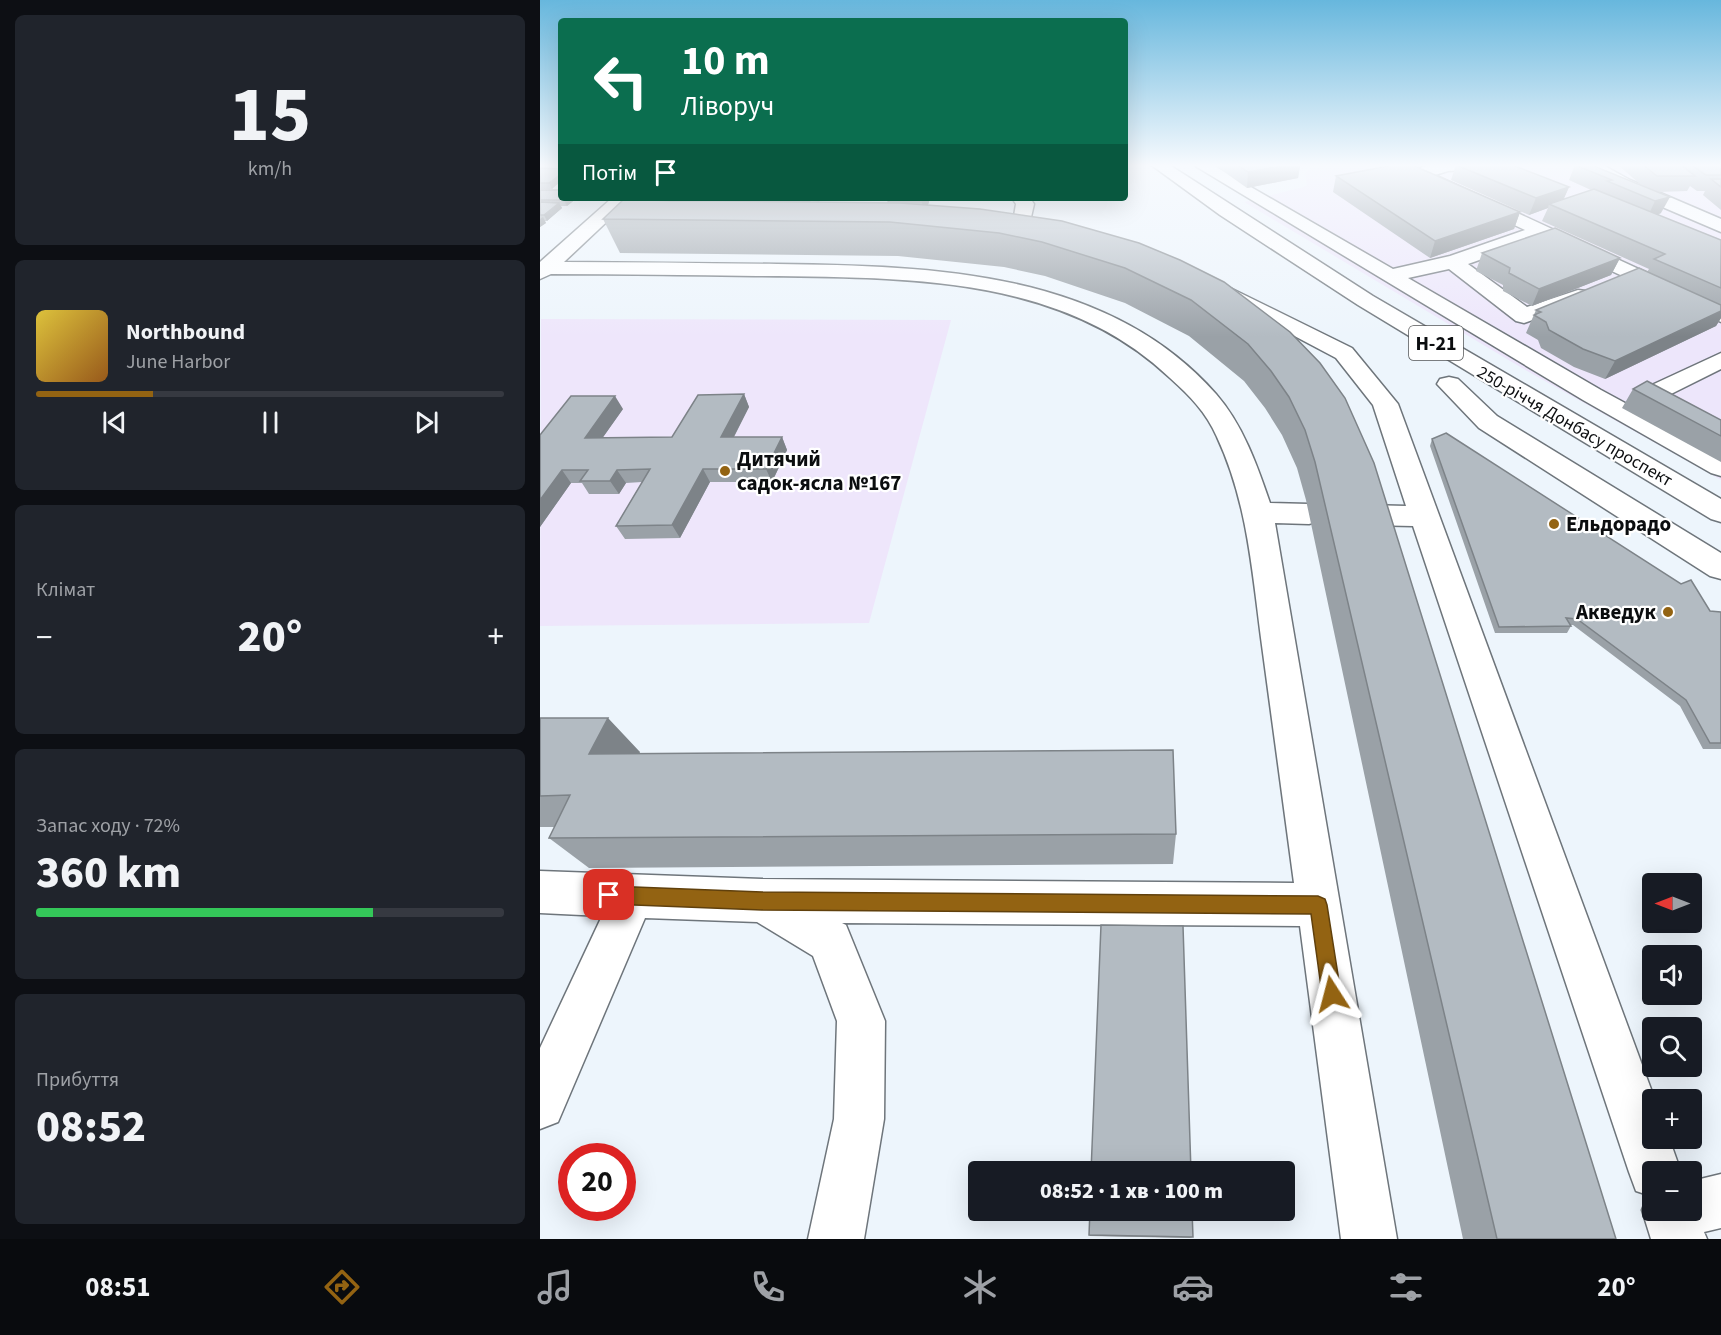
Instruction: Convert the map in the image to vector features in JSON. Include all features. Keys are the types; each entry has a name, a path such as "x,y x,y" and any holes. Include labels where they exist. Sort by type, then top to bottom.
{"main road":[{"path":"543,270 596,222"},
{"path":"999,222 1022,222 1046,227"},
{"name":"250-річчя Донбасу проспект","path":"1243,222 1484,373 1721,512"},
{"path":"1298,222 1721,467"},
{"path":"1522,222 1721,315"},
{"path":"1390,276 1453,262 1542,231"},
{"path":"1453,262 1524,316"},
{"path":"543,270 877,264 998,284 1059,301 1115,326 1163,358 1208,400 1238,450 1259,513 1369,1239"},
{"path":"1480,329 1524,316 1634,274"},
{"path":"1202,279 1344,353 1385,404 1658,1161"},
{"path":"1721,360 1650,395 1721,435"},
{"path":"1449,384 1488,422 1721,568"},
{"path":"1259,513 1309,514"},
{"path":"1367,515 1425,516"},
{"path":"540,892 762,901 1318,905"},
{"path":"540,1104 633,896"},
{"path":"762,901 830,941 861,1021 860,1119 836,1239"},
{"path":"1702,1204 1721,1201"}],"shaded area":[{"path":"1277,222 1721,222 1721,480 1522,368"},
{"name":"Дитячий садок-ясла №167","path":"541,319 951,320 869,623 540,626"}],"building":[{"path":"873,222 1065,222 1139,243 1224,282 1290,332 1320,363 1345,398 1374,463 1616,1239 1497,1239 1315,462 1305,430 1289,397 1271,371 1248,344 1191,300 1125,268 1042,242 999,233"},
{"path":"1406,222 1491,222 1435,241"},
{"path":"1590,222 1676,222 1721,240 1721,288 1654,259 1665,254"},
{"path":"1555,228 1620,258 1539,289 1509,273 1510,268 1482,253"},
{"path":"1639,268 1721,305 1721,311 1615,361 1583,349 1549,330 1546,322 1534,315 1541,312 1536,310"},
{"path":"1647,381 1721,420 1721,436 1633,389"},
{"path":"744,394 721,437 782,437 766,469 703,469 672,525 616,526 650,469 617,470 610,481 580,481 588,470 562,470 540,500 540,435 571,396 615,396 585,438 672,437 698,395"},
{"path":"1446,433 1681,584 1691,580 1710,611 1721,612 1721,743 1710,743 1686,700 1577,619 1566,618 1571,626 1499,627 1432,439"},
{"path":"540,718 608,718 589,754 1173,750 1176,834 549,838 570,795 540,796"},
{"path":"1101,925 1183,926 1191,1161 1091,1161"},
{"path":"1090,1221 1192,1221 1193,1237 1089,1235"}],"place":[{"name":"Дитячий садок-ясла №167","path":"725,471"},
{"name":"Ельдорадо","path":"1554,524"},
{"name":"Акведук","path":"1668,612"}],"route":[{"path":"609,895 762,901 1318,905 1332,994"}]}
